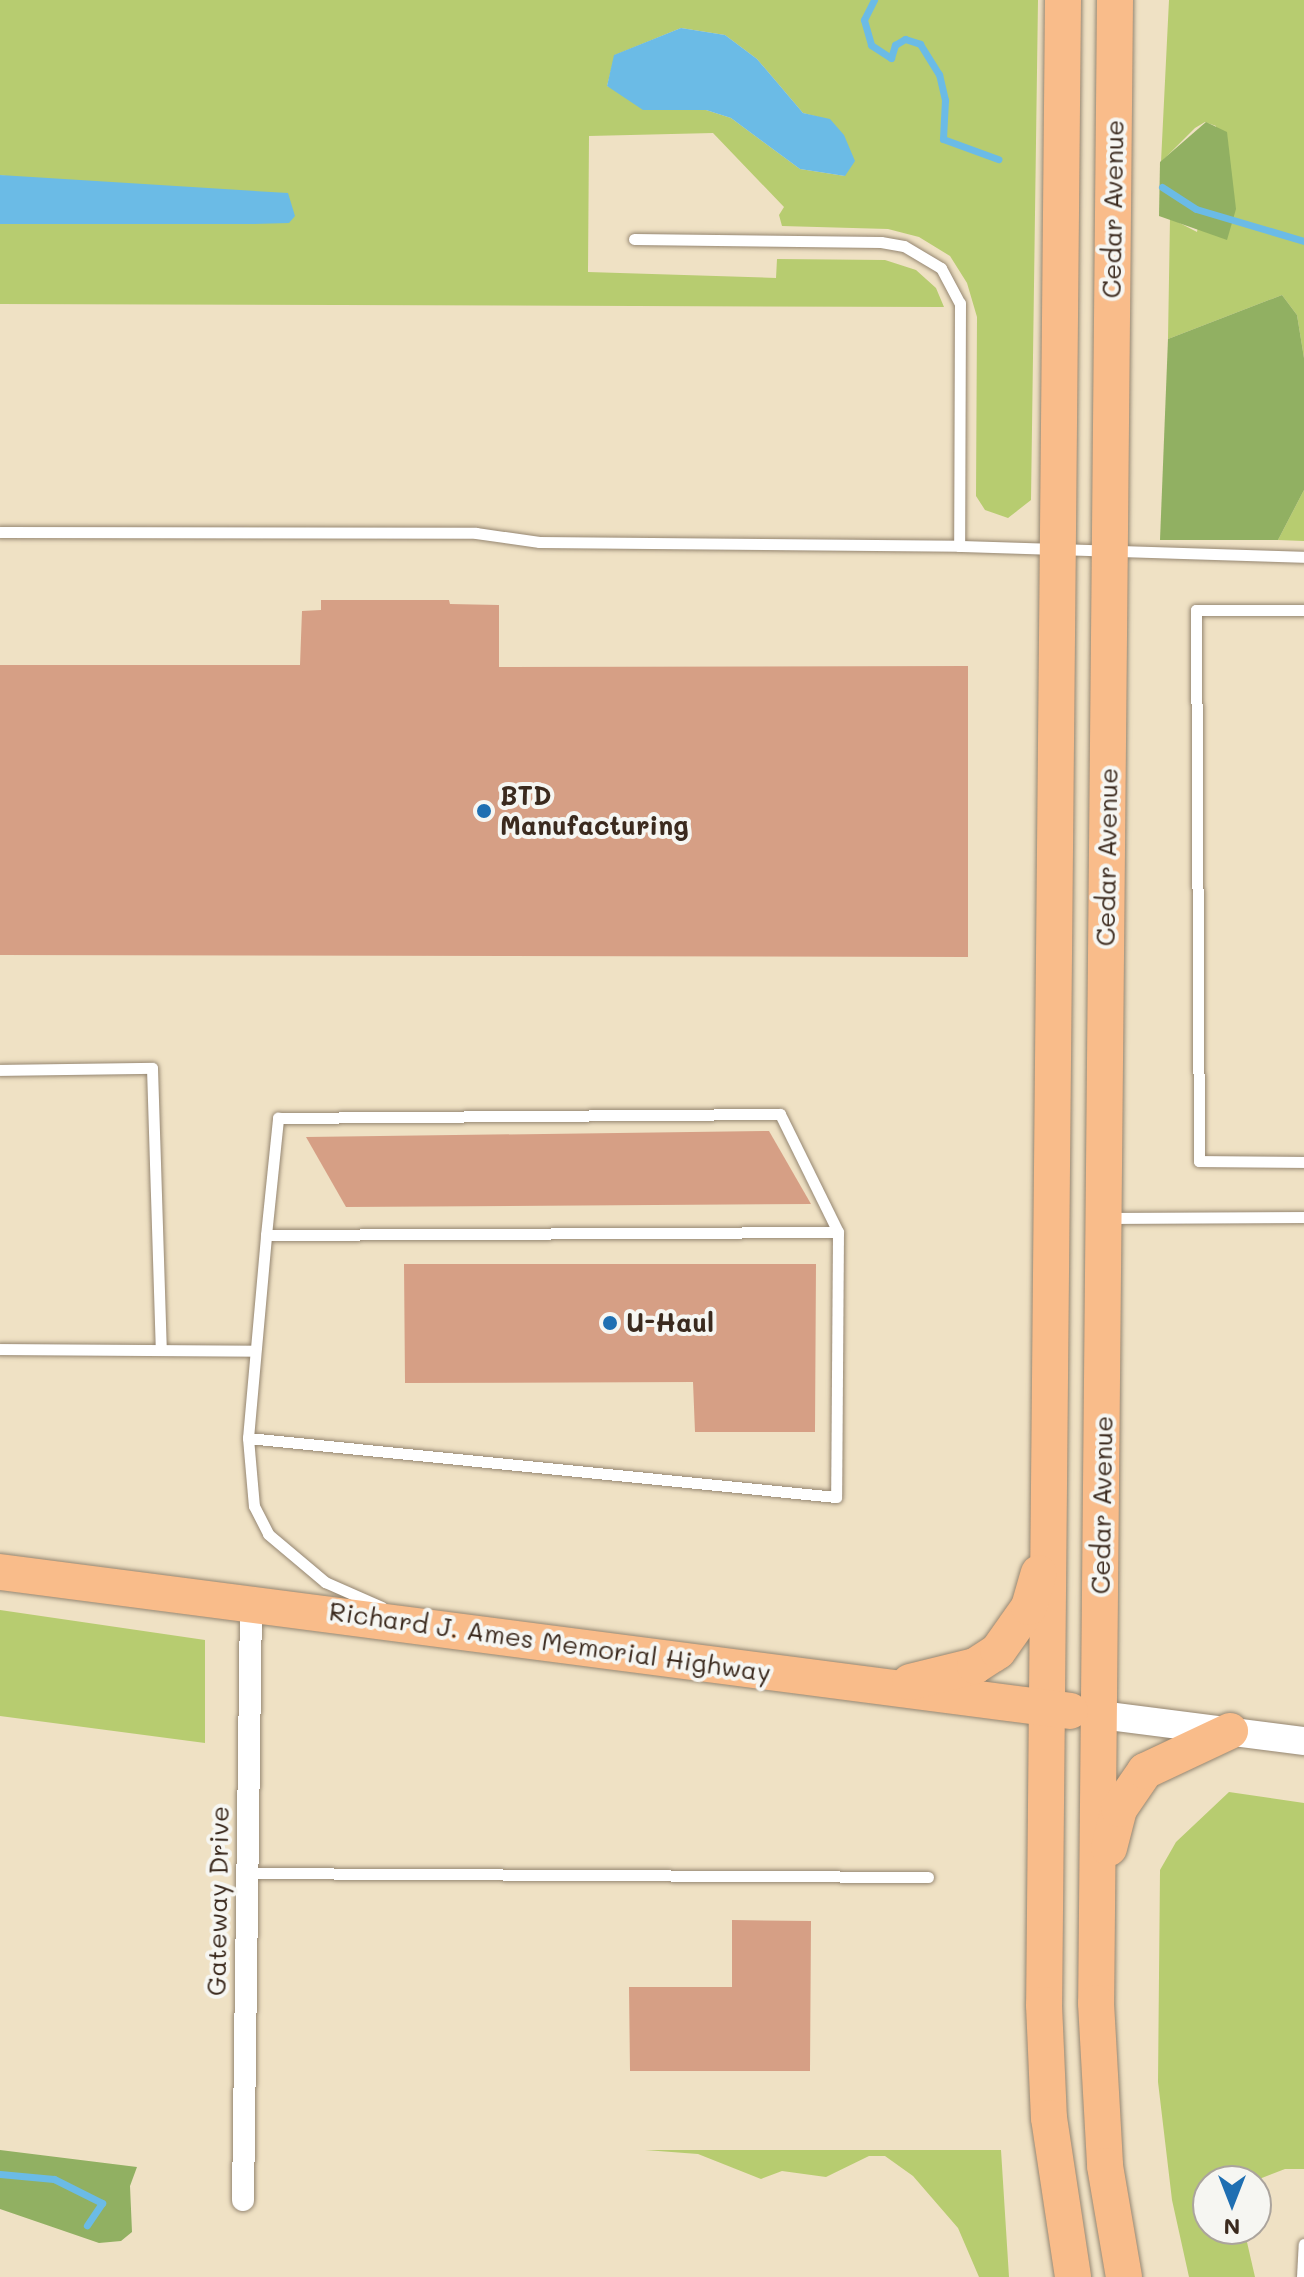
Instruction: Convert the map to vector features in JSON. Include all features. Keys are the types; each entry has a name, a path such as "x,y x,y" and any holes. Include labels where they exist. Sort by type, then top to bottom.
{"main road":[{"name":"Cedar Avenue","path":"1063,0 1061,549 1044,2005 1049,2118 1073,2277"},
{"name":"Cedar Avenue","path":"1098,1893 1115,0"},
{"path":"886,1687 975,1666 998,1651 1029,1607 1049,1537"},
{"name":"Richard J. Ames Memorial Highway","path":"0,1572 415,1623 1100,1715"},
{"path":"1124,2277 1101,2116 1098,1893 1119,1809 1145,1771 1230,1731"}],"street":[{"name":"Gateway Drive","path":"243,2200 251,1603"},
{"path":"1100,1715 1304,1741"}],"lane":[{"path":"634,239 881,242 904,246 941,268 960,303 959,546"},
{"path":"0,532 476,533 539,542 959,546 1061,549 1110,555 1304,557"},
{"path":"1304,610 1196,610 1196,626 1199,1161 1304,1162"},
{"path":"0,1070 152,1068 161,1350"},
{"path":"248,1438 836,1497 838,1232 780,1114 278,1118 248,1438 254,1506 268,1534 325,1582 415,1623"},
{"path":"1104,1218 1304,1217"},
{"path":"266,1235 838,1232"},
{"path":"0,1349 255,1351"},
{"path":"246,1873 928,1877"},
{"path":"1302,2277 1304,2244"}],"green space":[{"path":"0,0 1038,0 1031,500 1008,518 985,510 976,496 977,317 967,283 950,256 919,237 888,229 782,226 779,215 784,207 713,133 589,136 588,272 776,278 777,259 885,260 916,270 936,288 944,307 0,304 0,224 289,223 0,175","holes":["681,28 725,35 757,59 803,113 830,120 845,176 800,169 731,118 706,110 667,110 607,86 615,55"]},
{"path":"1169,0 1304,0 1304,358 1297,315 1282,295 1168,339 1170,218 1197,232 1216,126 1205,122 1195,128 1161,162"},
{"path":"1206,122 1227,132 1236,209 1227,240 1159,216 1160,162"},
{"path":"1282,295 1297,315 1304,358 1304,490 1278,540 1160,540 1168,339"},
{"path":"1304,490 1304,541 1278,540"},
{"path":"0,1610 205,1640 205,1743 0,1716"},
{"path":"1229,1792 1304,1803 1304,2169 1285,2169 1272,2174 1272,2165 1192,2165 1192,2245 1248,2245 1255,2277 1189,2277 1172,2200 1158,2082 1160,1870 1176,1842"},
{"path":"0,2150 137,2167 130,2186 132,2232 121,2241 99,2243 0,2209"},
{"path":"645,2150 1001,2150 1009,2277 979,2277 958,2228 913,2176 885,2156 869,2156 826,2177 782,2171 761,2179 698,2154"}],"water":[{"path":"681,28 725,35 757,59 803,113 830,119 844,135 855,161 845,176 800,169 731,118 706,110 643,110 607,86 614,55"},
{"path":"0,175 288,193 295,216 289,223 0,224"}],"building":[{"name":"BTD Manufacturing","path":"321,600 449,600 450,604 499,605 499,667 968,666 968,957 0,955 0,665 300,665 302,611 321,610"},
{"path":"769,1131 811,1204 346,1207 306,1137"},
{"name":"U-Haul","path":"404,1264 816,1264 815,1432 695,1432 693,1382 405,1383"},
{"path":"732,1920 811,1921 810,2071 630,2071 629,1987 732,1987"}],"waterway":[{"path":"874,0 864,20 871,45 891,58 895,45 905,39 920,44 939,74 945,100 943,139 998,159"},
{"path":"1162,187 1196,209 1304,241"},
{"path":"0,2174 54,2179 102,2203 87,2225"}],"place":[{"name":"BTD Manufacturing","path":"484,811"},
{"name":"U-Haul","path":"610,1323"}]}
